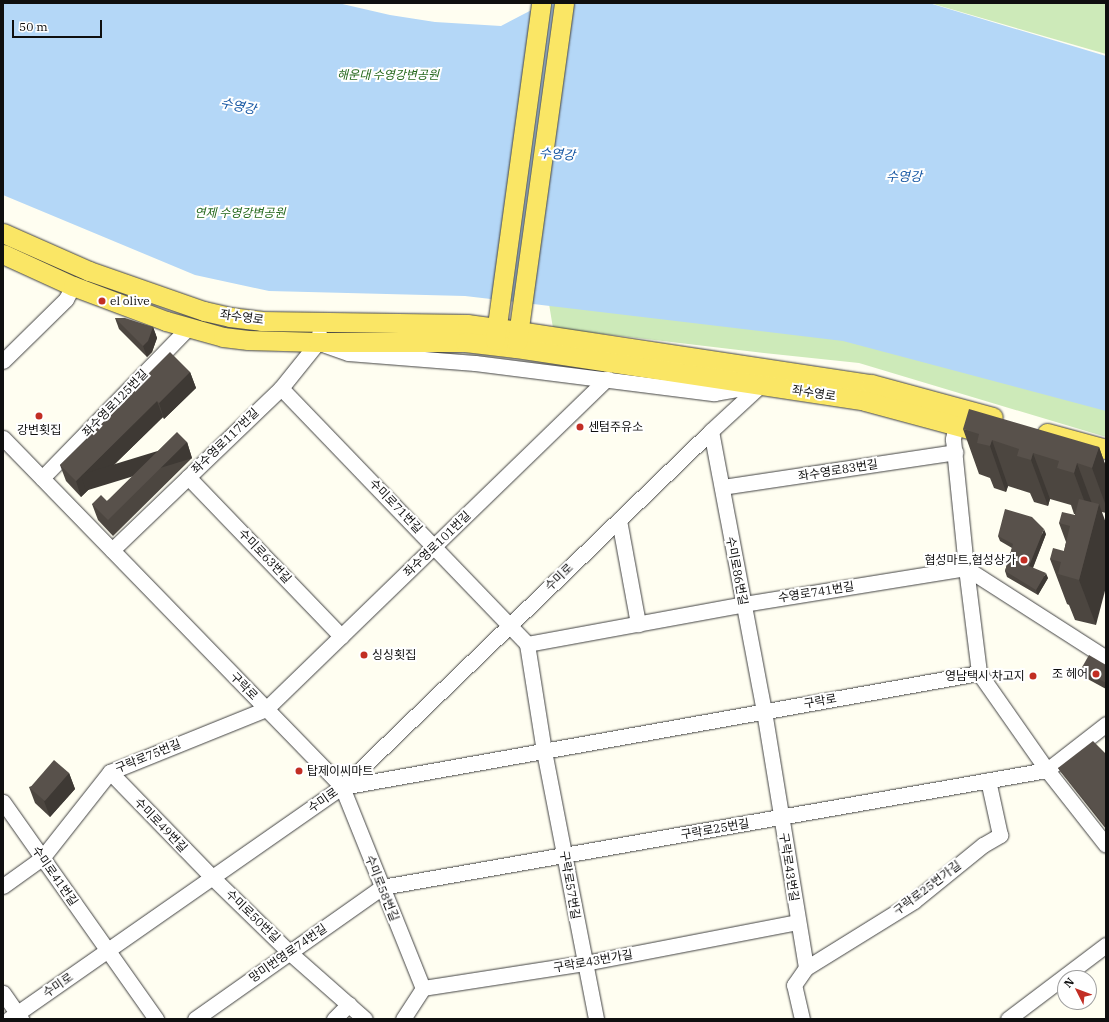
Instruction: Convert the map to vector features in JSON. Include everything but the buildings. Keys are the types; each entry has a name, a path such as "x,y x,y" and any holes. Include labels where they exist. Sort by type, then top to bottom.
{"main road":[{"path":"495,336 501,303 541,3"},
{"path":"518,339 564,3"},
{"name":"좌수영로","path":"3,233 89,271 204,311 230,317 261,321 467,324 495,336 776,370 871,384 958,417 1005,430 980,432 958,417 762,385 518,339"},
{"name":"좌수영로","path":"3,254 74,286 188,328 223,337 248,340 318,342 466,342 495,336"},
{"path":"1030,428 1106,449"},
{"path":"1039,448 1106,467"}],"street":[{"path":"3,361 66,299 74,286"},
{"path":"320,321 318,342 348,353 475,363 714,393 762,385"},
{"name":"좌수영로125번길","path":"42,478 188,328"},
{"name":"좌수영로117번길","path":"112,550 281,388 318,342"},
{"name":"수미로","path":"16,1017 108,950 342,787 776,370"},
{"name":"좌수영로101번길","path":"266,709 607,379"},
{"name":"수미로71번길","path":"281,388 510,624"},
{"path":"958,417 953,439 966,568 979,673 1047,770 1106,845"},
{"name":"수미로86번길","path":"711,431 764,712"},
{"name":"구락로","path":"3,438 342,787 979,673"},
{"name":"좌수영로83번길","path":"722,488 955,452"},
{"name":"수미로63번길","path":"188,477 341,636"},
{"path":"619,520 638,624"},
{"path":"966,568 1106,658"},
{"name":"수영로741번길","path":"527,644 744,604 966,568"},
{"path":"510,624 527,644 544,751"},
{"name":"구락로75번길","path":"3,886 42,858 110,772 266,709"},
{"name":"구락로43번길","path":"764,712 806,968"},
{"path":"1047,770 1106,724"},
{"name":"구락로57번길","path":"544,751 596,1019"},
{"name":"구락로25번길","path":"382,887 1047,770"},
{"name":"수미로49번길","path":"110,772 212,877"},
{"name":"구락로25번가길","path":"806,968 914,901 984,844 1000,835 988,780"},
{"name":"수미로58번길","path":"342,787 423,988"},
{"name":"수미로41번길","path":"3,802 156,1019"},
{"name":"수미로50번길","path":"212,877 290,952 365,1019"},
{"name":"망미번영로74번길","path":"195,1019 382,887"},
{"name":"구락로43번가길","path":"423,988 585,963 798,922"},
{"path":"1008,1019 1106,945"},
{"path":"802,1019 794,985 806,968"},
{"path":"403,1019 423,988"},
{"path":"3,993 16,1017"},
{"path":"334,1019 349,1004"}],"green space":[{"path":"930,3 1106,3 1106,54"},
{"path":"546,286 861,333 1106,400 1106,437 859,363 553,328"}],"water":[{"name":"수영강","path":"3,3 338,3 390,15 435,22 501,26 545,3 929,3 1106,56 1106,411 843,341 465,296 269,291 195,275 3,195"}],"place":[{"name":"el olive","path":"102,301"},
{"name":"강변횟집","path":"39,416"},
{"name":"센텀주유소","path":"580,427"},
{"name":"협성마트,협성상가","path":"1024,560"},
{"name":"싱싱횟집","path":"364,655"},
{"name":"조 헤어","path":"1096,674"},
{"name":"영남택시 차고지","path":"1033,676"},
{"name":"탑제이씨마트","path":"299,771"}],"park label":[{"name":"해운대 수영강변공원","path":"388,75"},
{"name":"연제 수영강변공원","path":"240,213"}]}
